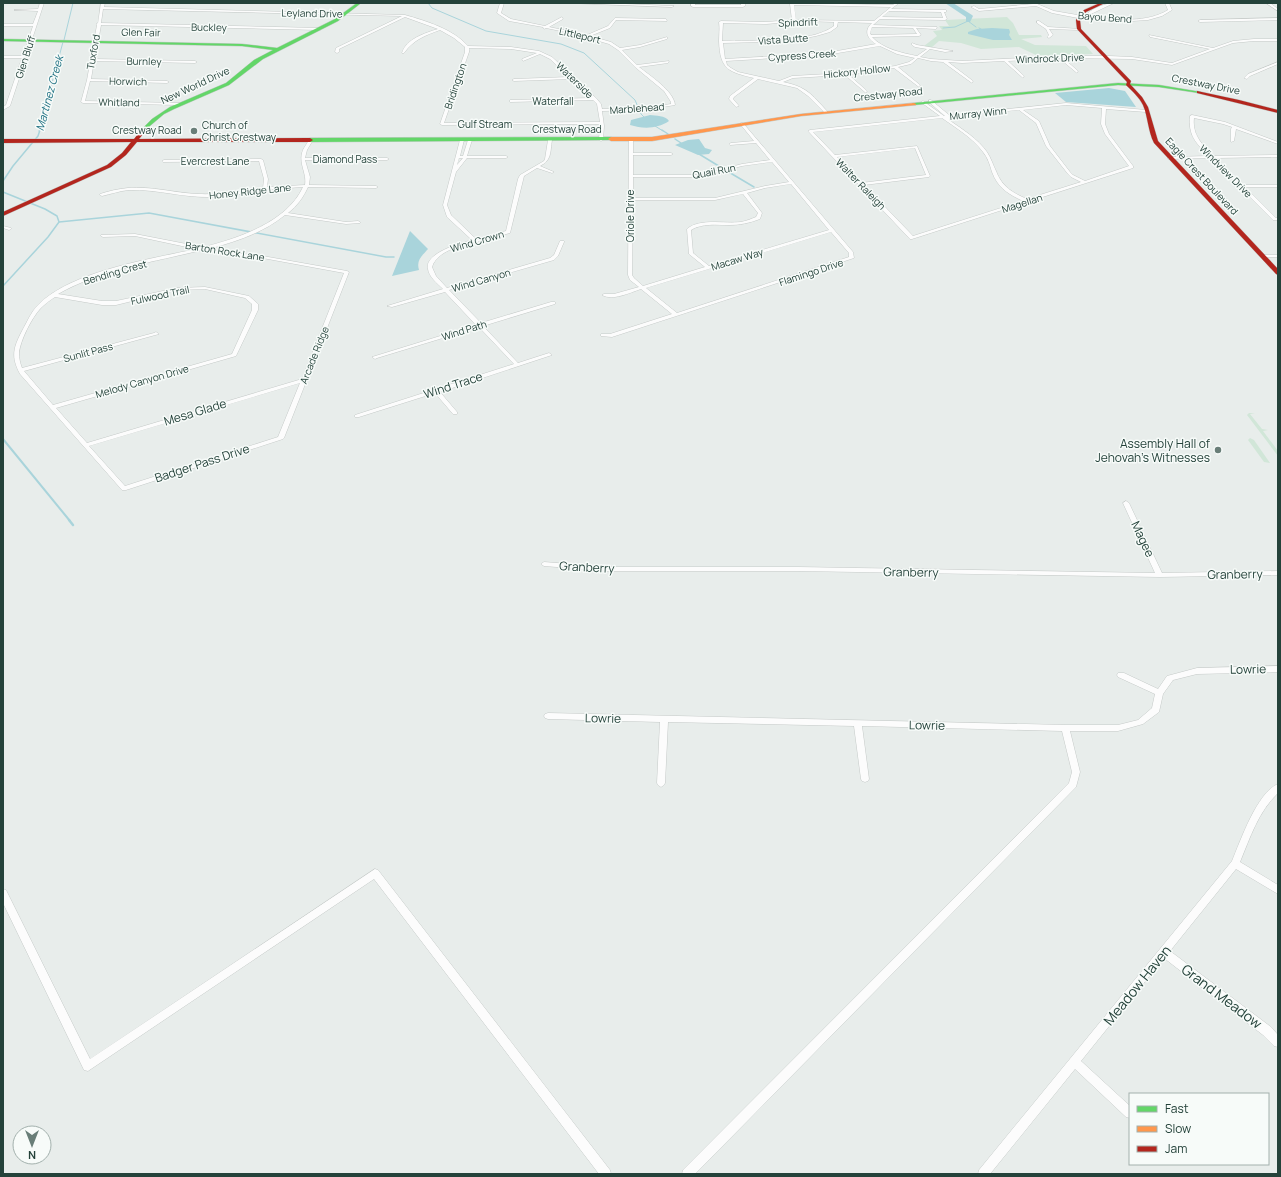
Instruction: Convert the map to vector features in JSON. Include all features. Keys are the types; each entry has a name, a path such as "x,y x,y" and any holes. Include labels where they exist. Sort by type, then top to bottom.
{"main road":[{"name":"New World Drive","path":"3,214 109,166 121,157 158,116 179,104 228,84 239,77 257,60 348,14 359,3"},
{"path":"1076,29 1076,16 1078,10 1093,3"},
{"path":"1076,16 1089,8 1103,3"},
{"name":"Eagle Crest Boulevard","path":"1076,29 1143,102 1152,135 1169,158 1278,273"},
{"name":"Glen Fair","path":"3,40 242,45 278,49"},
{"name":"Crestway Road","path":"3,141 631,140 689,135 742,124 826,112 1105,84 1128,84"},
{"path":"1128,84 1144,87 1152,86"},
{"path":"1128,84 1152,86"},
{"name":"Crestway Drive","path":"1152,86 1223,97 1278,112"}],"street":[{"name":"Glen Bluff","path":"4,109 8,106 42,3"},
{"name":"Tuxford","path":"83,102 89,80 103,3"},
{"name":"Littleport","path":"502,3 499,11 504,18 517,23 588,36 610,43 619,49 636,66 665,90 673,105"},
{"path":"570,3 672,6"},
{"path":"897,3 870,26 868,30 870,36 919,35 914,27"},
{"path":"1091,18 1089,14 1091,12 1112,3"},
{"name":"Bayou Bend","path":"1034,4 1051,12 1091,18 1132,20 1156,17 1168,12 1170,8 1167,3"},
{"path":"1268,3 1278,10"},
{"path":"693,4 743,5"},
{"path":"794,20 792,4 893,6"},
{"path":"973,7 979,10 1034,4"},
{"name":"Leyland Drive","path":"102,8 406,16 420,20 458,39 465,43 467,47"},
{"path":"16,10 40,10"},
{"path":"880,18 945,19 943,11 889,10"},
{"path":"337,52 338,49 406,16"},
{"path":"544,28 562,18"},
{"path":"1200,21 1278,19"},
{"path":"588,36 609,26 615,20 666,20"},
{"name":"Spindrift","path":"721,42 720,37 723,32 721,22 766,23 794,20 875,22"},
{"name":"Vista Butte","path":"721,42 813,37 826,34 834,30 836,21"},
{"path":"1038,22 1046,28 1051,35 1049,37"},
{"name":"Buckley","path":"98,24 320,29"},
{"path":"3,25 35,25"},
{"path":"870,26 936,28"},
{"path":"1046,28 1076,29"},
{"path":"404,52 411,42 431,32 439,30"},
{"name":"Windrock Drive","path":"870,36 879,45 898,52 918,58 944,61 970,62 1060,57 1101,57 1132,58 1172,64 1213,49 1241,41 1278,40"},
{"path":"1150,36 1213,49"},
{"path":"619,49 640,46 666,38"},
{"path":"721,42 724,60 729,69 740,74 798,87 807,92 826,112"},
{"path":"913,44 951,51"},
{"name":"Cypress Creek","path":"724,60 826,54 879,45"},
{"name":"Waterside","path":"467,47 506,47 540,53 555,61 595,99 600,106 601,140"},
{"name":"Bridington","path":"442,124 467,52 467,47"},
{"name":"Hickory Hollow","path":"780,82 792,77 846,74 895,67 910,63 930,48"},
{"path":"523,60 540,53"},
{"path":"3,56 24,56"},
{"path":"1060,57 1077,72"},
{"name":"Burnley","path":"92,60 195,62"},
{"path":"1004,60 1023,77"},
{"path":"944,61 972,82"},
{"path":"636,66 668,62"},
{"path":"1246,78 1249,75 1278,63"},
{"path":"895,67 919,86"},
{"path":"846,74 866,92"},
{"path":"514,80 573,78"},
{"path":"737,106 731,99 732,96 757,78"},
{"name":"Horwich","path":"89,80 167,82"},
{"name":"Waterfall","path":"511,101 595,99"},
{"path":"927,101 942,117"},
{"path":"927,101 985,150 1003,187 1027,201"},
{"name":"Whitland","path":"83,102 179,104"},
{"name":"Murray Winn","path":"810,131 942,117 948,118 1066,104 1146,111"},
{"name":"Marblehead","path":"600,110 645,109 673,105"},
{"name":"Magellan","path":"912,238 1132,167 1107,134 1103,124 1104,107"},
{"path":"1020,109 1038,122 1048,146 1069,173 1085,182"},
{"name":"Windview Drive","path":"1235,127 1192,116 1190,126 1194,138 1276,219"},
{"name":"Gulf Stream","path":"442,124 601,123"},
{"name":"Flamingo Drive","path":"603,336 610,336 852,258 851,253 742,124"},
{"path":"1232,141 1233,128 1235,127 1278,143"},
{"name":"Walter Raleigh","path":"810,131 912,238"},
{"path":"306,187 308,178 303,159 305,151 311,140"},
{"path":"466,140 457,157 455,171 445,205 449,216 476,241"},
{"path":"455,171 462,164 465,157 466,140"},
{"name":"Wind Crown","path":"517,365 446,290 430,271 430,265 441,252 450,248 508,232 520,179 522,175 538,167 547,159 550,140"},
{"name":"Oriole Drive","path":"631,140 630,275 632,279 676,315"},
{"path":"731,144 757,142"},
{"path":"834,156 916,147 928,176 860,184"},
{"path":"631,154 671,154"},
{"path":"1169,158 1278,156"},
{"path":"457,157 506,157"},
{"name":"Diamond Pass","path":"303,159 387,158"},
{"name":"Evercrest Lane","path":"164,161 261,160 266,179 265,189"},
{"name":"Quail Run","path":"631,176 700,176 742,165 774,161"},
{"path":"538,167 552,172"},
{"path":"630,199 715,199 770,186 792,183"},
{"path":"1242,186 1278,186"},
{"name":"Honey Ridge Lane","path":"102,195 113,192 152,189 192,196 216,196 265,189 306,187 376,187"},
{"name":"Bending Crest","path":"124,489 50,407 18,364 16,355 22,336 38,307 54,295 75,283 107,272 205,248 245,235 284,214 298,201 306,187"},
{"path":"708,267 691,254 689,229 699,225 734,224 758,218 760,213 744,192"},
{"path":"284,214 346,223 358,222"},
{"path":"3,227 8,229"},
{"name":"Macaw Way","path":"642,287 832,230"},
{"name":"Barton Rock Lane","path":"103,236 135,235 205,248 228,254 257,256 347,272"},
{"name":"Wind Canyon","path":"390,306 552,259 556,256 562,242"},
{"path":"1262,256 1278,256"},
{"name":"Arcade Ridge","path":"281,438 347,272"},
{"name":"Fulwood Trail","path":"54,295 102,303 116,303 177,289 196,287 216,289 247,297 255,304 255,310 234,355"},
{"path":"604,295 614,296 642,287"},
{"name":"Wind Path","path":"375,357 553,303"},
{"name":"Sunlit Pass","path":"21,370 156,334"},
{"name":"Melody Canyon Drive","path":"50,407 234,355"},
{"name":"Wind Trace","path":"357,416 549,355"},
{"name":"Mesa Glade","path":"85,446 304,380"},
{"path":"436,391 455,413"},
{"name":"Badger Pass Drive","path":"124,489 281,438"},
{"name":"Magee","path":"1126,503 1160,575"},
{"name":"Granberry","path":"544,564 608,569 798,569 1160,575 1278,574"},
{"name":"Lowrie","path":"548,716 1118,728 1140,722 1156,710 1159,693 1170,678 1197,671 1278,669"},
{"path":"1122,675 1159,693"},
{"path":"661,782 664,719"},
{"path":"858,723 865,779"},
{"path":"687,1174 1074,785 1076,772 1065,728"},
{"name":"Meadow Haven","path":"983,1174 1235,864 1261,807 1271,794 1278,788"},
{"path":"1235,864 1278,890"},
{"path":"3,892 88,1066 375,874 606,1174"},
{"name":"Grand Meadow","path":"1164,952 1267,1031 1278,1042"},
{"path":"1074,1062 1129,1112"}],"green space":[{"path":"1007,17 1013,23 1019,35 1041,35 1042,37 1021,39 1035,45 1086,46 1093,54 1038,56 1019,47 981,49 961,43 939,41 931,48 924,46 937,36 933,31 942,30 939,26 949,26 945,20"},
{"path":"1249,413 1255,413 1250,414 1262,429 1268,430 1263,431 1278,451 1278,456 1247,415"},
{"path":"1250,438 1254,440 1270,463 1264,462 1248,440"}],"water":[{"path":"977,29 1009,29 1009,35 1012,40 993,40 968,34 968,32"},
{"path":"1109,88 1125,91 1136,107 1066,102 1055,93"},
{"path":"650,115 663,117 669,121 660,126 650,128 630,125 631,120"},
{"path":"699,139 705,148 712,150 709,154 698,155 675,145 688,140"},
{"path":"410,231 428,249 418,263 419,270 392,276"}],"waterway":[{"name":"Martinez Creek","path":"64,40 73,3"},
{"path":"428,3 432,8 486,31 561,44 584,53 635,100 641,114 645,118"},
{"path":"948,3 970,16 968,21"},
{"path":"943,28 955,27 968,21 976,27"},
{"name":"Martinez Creek","path":"39,131 63,42"},
{"path":"655,126 663,131"},
{"name":"Martinez Creek","path":"3,181 13,166 38,136 40,130"},
{"path":"662,130 668,134"},
{"path":"675,139 681,143"},
{"path":"699,154 722,168"},
{"path":"727,171 754,187"},
{"name":"Martinez Creek","path":"3,192 45,209 57,216 59,222"},
{"path":"59,222 149,213 386,257 394,257"},
{"name":"Martinez Creek","path":"3,286 48,237 59,222"},
{"name":"Martinez Creek","path":"3,439 70,521"},
{"name":"Martinez Creek","path":"69,520 73,525"}],"traffic: fast":[{"path":"145,129 163,113 222,87 261,58 337,20 359,3"},
{"path":"3,40 242,45 278,49"},
{"path":"914,104 1118,84 1159,86 1199,92"},
{"path":"310,140 611,139"}],"traffic: slow":[{"path":"611,139 652,139 801,115 914,104"}],"traffic: jam":[{"path":"1103,3 1085,11 1078,20 1079,29 1129,82 1128,84 1136,92 1146,107 1152,134 1156,142 1278,273"},
{"path":"1199,92 1278,112"},
{"path":"3,214 109,166 124,154 145,129"},
{"path":"3,141 310,140"}],"place":[{"name":"Church of Christ Crestway","path":"194,131"},
{"name":"Assembly Hall of Jehovah's Witnesses","path":"1218,450"}]}
